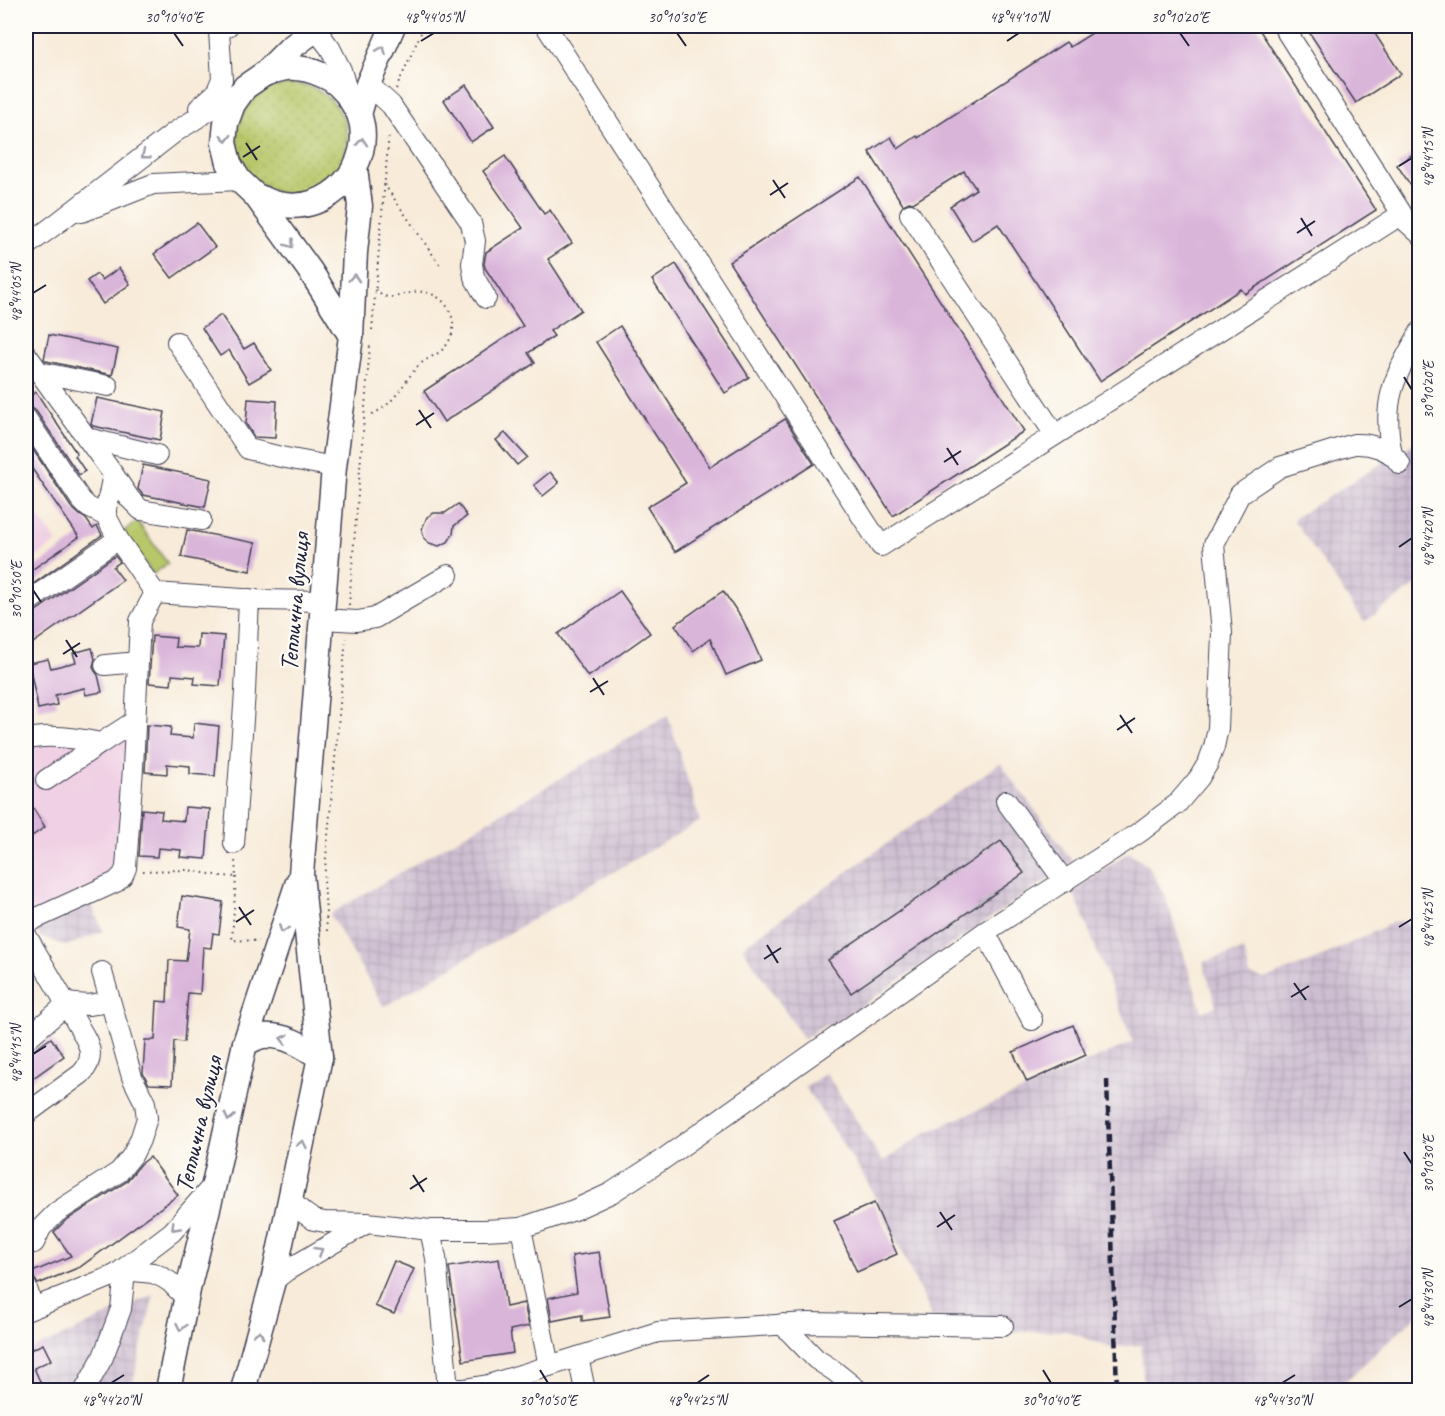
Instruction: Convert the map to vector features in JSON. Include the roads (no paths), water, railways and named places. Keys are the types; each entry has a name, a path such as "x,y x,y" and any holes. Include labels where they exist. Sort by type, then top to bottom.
{"main road":[{"path":"316,26 233,104 226,123 224,143 229,163 311,272 351,336"},
{"path":"248,188 278,204 300,206 322,200 341,187 355,168 361,153 363,133 358,97 393,26"},
{"path":"255,81 286,68 309,69 331,78 358,97"},
{"name":"Теплична вулиця","path":"243,1390 273,1281 320,1057 301,874 334,467 351,336 355,252 360,206 355,168"},
{"name":"Теплична вулиця","path":"168,1390 186,1298 245,1043 301,874"},
{"path":"245,1043 262,1036 282,1037 300,1044 320,1057"}],"street":[{"path":"175,132 216,93 222,79 219,31 228,26"},
{"path":"316,26 358,97 391,105 471,223 475,241 472,264 474,277 486,297"},
{"path":"546,26 881,546 1402,213 1284,26"},
{"path":"26,246 175,132 255,81"},
{"path":"60,221 153,184 248,188"},
{"path":"910,214 1055,435"},
{"path":"1399,215 1419,234"},
{"path":"291,1201 314,1220 430,1230 521,1228 574,1210 611,1193 662,1160 985,932 1140,832 1177,804 1195,784 1208,763 1218,728 1222,633 1214,544 1240,494 1280,467 1362,443 1374,446 1396,459 1387,424 1391,390 1419,332"},
{"path":"177,342 248,450 334,467"},
{"path":"26,354 129,499 141,510 201,520"},
{"path":"39,372 108,386"},
{"path":"26,418 81,500 88,507 106,516"},
{"path":"87,438 157,455"},
{"path":"113,474 106,516 118,539 155,593"},
{"path":"26,603 118,539"},
{"path":"155,593 249,599 322,610 347,621 366,620 381,616 448,575"},
{"path":"26,923 116,882 126,868 140,621 155,593"},
{"path":"234,844 249,599"},
{"path":"105,665 138,662"},
{"path":"46,780 135,721"},
{"path":"26,740 72,738 101,743"},
{"path":"1006,801 1065,882"},
{"path":"985,932 1032,1020"},
{"path":"26,935 66,1003 90,1053 86,1069 81,1074 26,1114"},
{"path":"34,1243 41,1228 57,1212 119,1172 132,1156 147,1118 145,1103 132,1077 102,972"},
{"path":"66,1003 88,1005 110,1002"},
{"path":"26,1039 66,1003"},
{"path":"120,1274 172,1232 214,1184"},
{"path":"273,1281 367,1223"},
{"path":"521,1228 549,1366"},
{"path":"430,1230 436,1258 447,1390 488,1385 658,1332 808,1323 1003,1326"},
{"path":"26,1287 29,1309 120,1274 144,1271 162,1277 174,1285 186,1298"},
{"path":"85,1390 103,1357 122,1309 120,1274"},
{"path":"782,1324 816,1359 858,1390"},
{"path":"578,1357 585,1390"}],"railway":[{"path":"1107,1080 1117,1390"}]}
